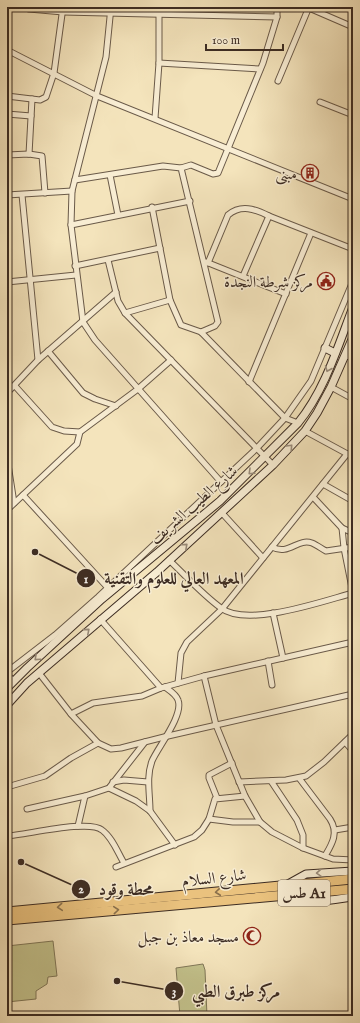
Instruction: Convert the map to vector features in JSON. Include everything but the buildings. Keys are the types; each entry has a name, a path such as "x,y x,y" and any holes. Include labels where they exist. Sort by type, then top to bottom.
{"highway":[{"name":"شارع السلام","path":"7,920 256,892 288,884 353,879"},
{"name":"شارع السلام","path":"7,912 256,892 296,893 353,889"}],"main road":[{"name":"شارع الطيب الشريف","path":"7,688 102,599 220,501 266,457 298,423 313,402 335,353 353,307"},
{"name":"شارع الطيب الشريف","path":"7,705 16,694 39,673 170,560 273,465 305,431 331,387 353,338"},
{"path":"325,348 335,353"},
{"path":"102,599 107,607 113,608"},
{"path":"91,609 98,612 100,619"},
{"path":"288,884 306,874 353,871"},
{"path":"296,893 303,898 315,901 353,897"}],"street":[{"path":"26,7 30,9 111,9 159,14 277,17"},
{"path":"75,180 164,166 181,168 193,166 216,174 228,149 260,69 277,17 277,7"},
{"path":"278,81 309,8 353,27"},
{"path":"7,96 40,100 46,97 54,73 63,9"},
{"path":"111,9 108,46 97,96 72,192 71,225 83,322 95,340 221,482"},
{"path":"155,118 159,63 159,14"},
{"path":"7,50 97,96 155,118 353,199"},
{"path":"159,63 260,69"},
{"path":"30,154 32,99"},
{"path":"320,102 353,115"},
{"path":"7,114 31,116"},
{"path":"7,155 40,155 43,158 45,193"},
{"path":"181,168 206,262 218,322 215,326 201,332"},
{"path":"110,175 118,215"},
{"path":"7,195 72,192"},
{"path":"22,195 38,360"},
{"path":"71,225 190,201"},
{"path":"152,208 170,300 181,325 201,332 285,418 298,423"},
{"path":"206,262 228,215 232,212 249,208 353,250"},
{"path":"243,276 269,216"},
{"path":"249,382 311,233"},
{"path":"75,266 160,248"},
{"path":"108,260 120,306 125,313 273,465"},
{"path":"206,262 286,294"},
{"path":"7,282 76,275"},
{"path":"13,681 7,673 55,635 108,588 256,449 285,418 311,381 353,281"},
{"path":"7,393 38,360 116,292"},
{"path":"125,313 170,300"},
{"path":"48,351 83,393 116,406"},
{"path":"345,356 353,357"},
{"path":"15,386 52,427 64,431 80,432 138,389 171,360"},
{"path":"331,387 353,399"},
{"path":"305,431 353,457"},
{"path":"7,510 77,444 80,432"},
{"path":"178,683 181,653 184,646 222,609 347,454"},
{"path":"7,458 14,503"},
{"path":"323,484 353,502"},
{"path":"23,495 108,588"},
{"path":"313,497 342,528 353,534"},
{"path":"222,513 263,558"},
{"path":"170,560 222,609 247,616 273,613 353,593 344,548 342,528"},
{"path":"272,547 282,551 307,542 312,543 326,551 353,546"},
{"path":"273,613 283,658"},
{"path":"100,619 163,687 178,701 178,708 168,736 152,761 148,782 150,811"},
{"path":"71,714 93,703 142,696 163,687 204,676 353,642"},
{"path":"268,661 272,685"},
{"path":"39,673 71,714 98,743 106,748 116,749 353,694"},
{"path":"204,676 216,725 245,796 260,822 272,832 303,848 337,860 353,860"},
{"path":"239,782 299,778 315,771 353,734"},
{"path":"27,809 85,796 109,788 145,742"},
{"path":"345,742 353,751"},
{"path":"7,787 45,776 71,758 98,743"},
{"path":"217,798 209,775 232,763"},
{"path":"299,778 330,819 335,830 333,842 325,856"},
{"path":"113,782 124,780 148,782"},
{"path":"271,781 297,820 303,835 303,848"},
{"path":"109,788 136,801 150,811 175,845"},
{"path":"78,826 85,796"},
{"path":"116,867 194,837 202,830 208,819 213,802 217,798 245,796"},
{"path":"208,819 233,822 260,822"},
{"path":"7,836 78,826 94,826 102,830 124,863"},
{"path":"335,830 353,827"}],"shaded area":[{"path":"53,941 57,976 48,977 47,984 36,991 36,999 7,1002 7,946"},
{"path":"203,964 205,970 207,1016 180,1016 176,968"}],"place":[{"name":"مبنى","path":"310,173"},
{"name":"مركز شرطة النجدة","path":"326,281"},
{"name":"المعهد العالي للعلوم والتقنية","path":"35,552"},
{"name":"محطة وقود","path":"21,862"},
{"name":"مسجد معاذ بن جبل","path":"252,936"},
{"name":"مركز طبرق الطبي","path":"117,981"}]}
